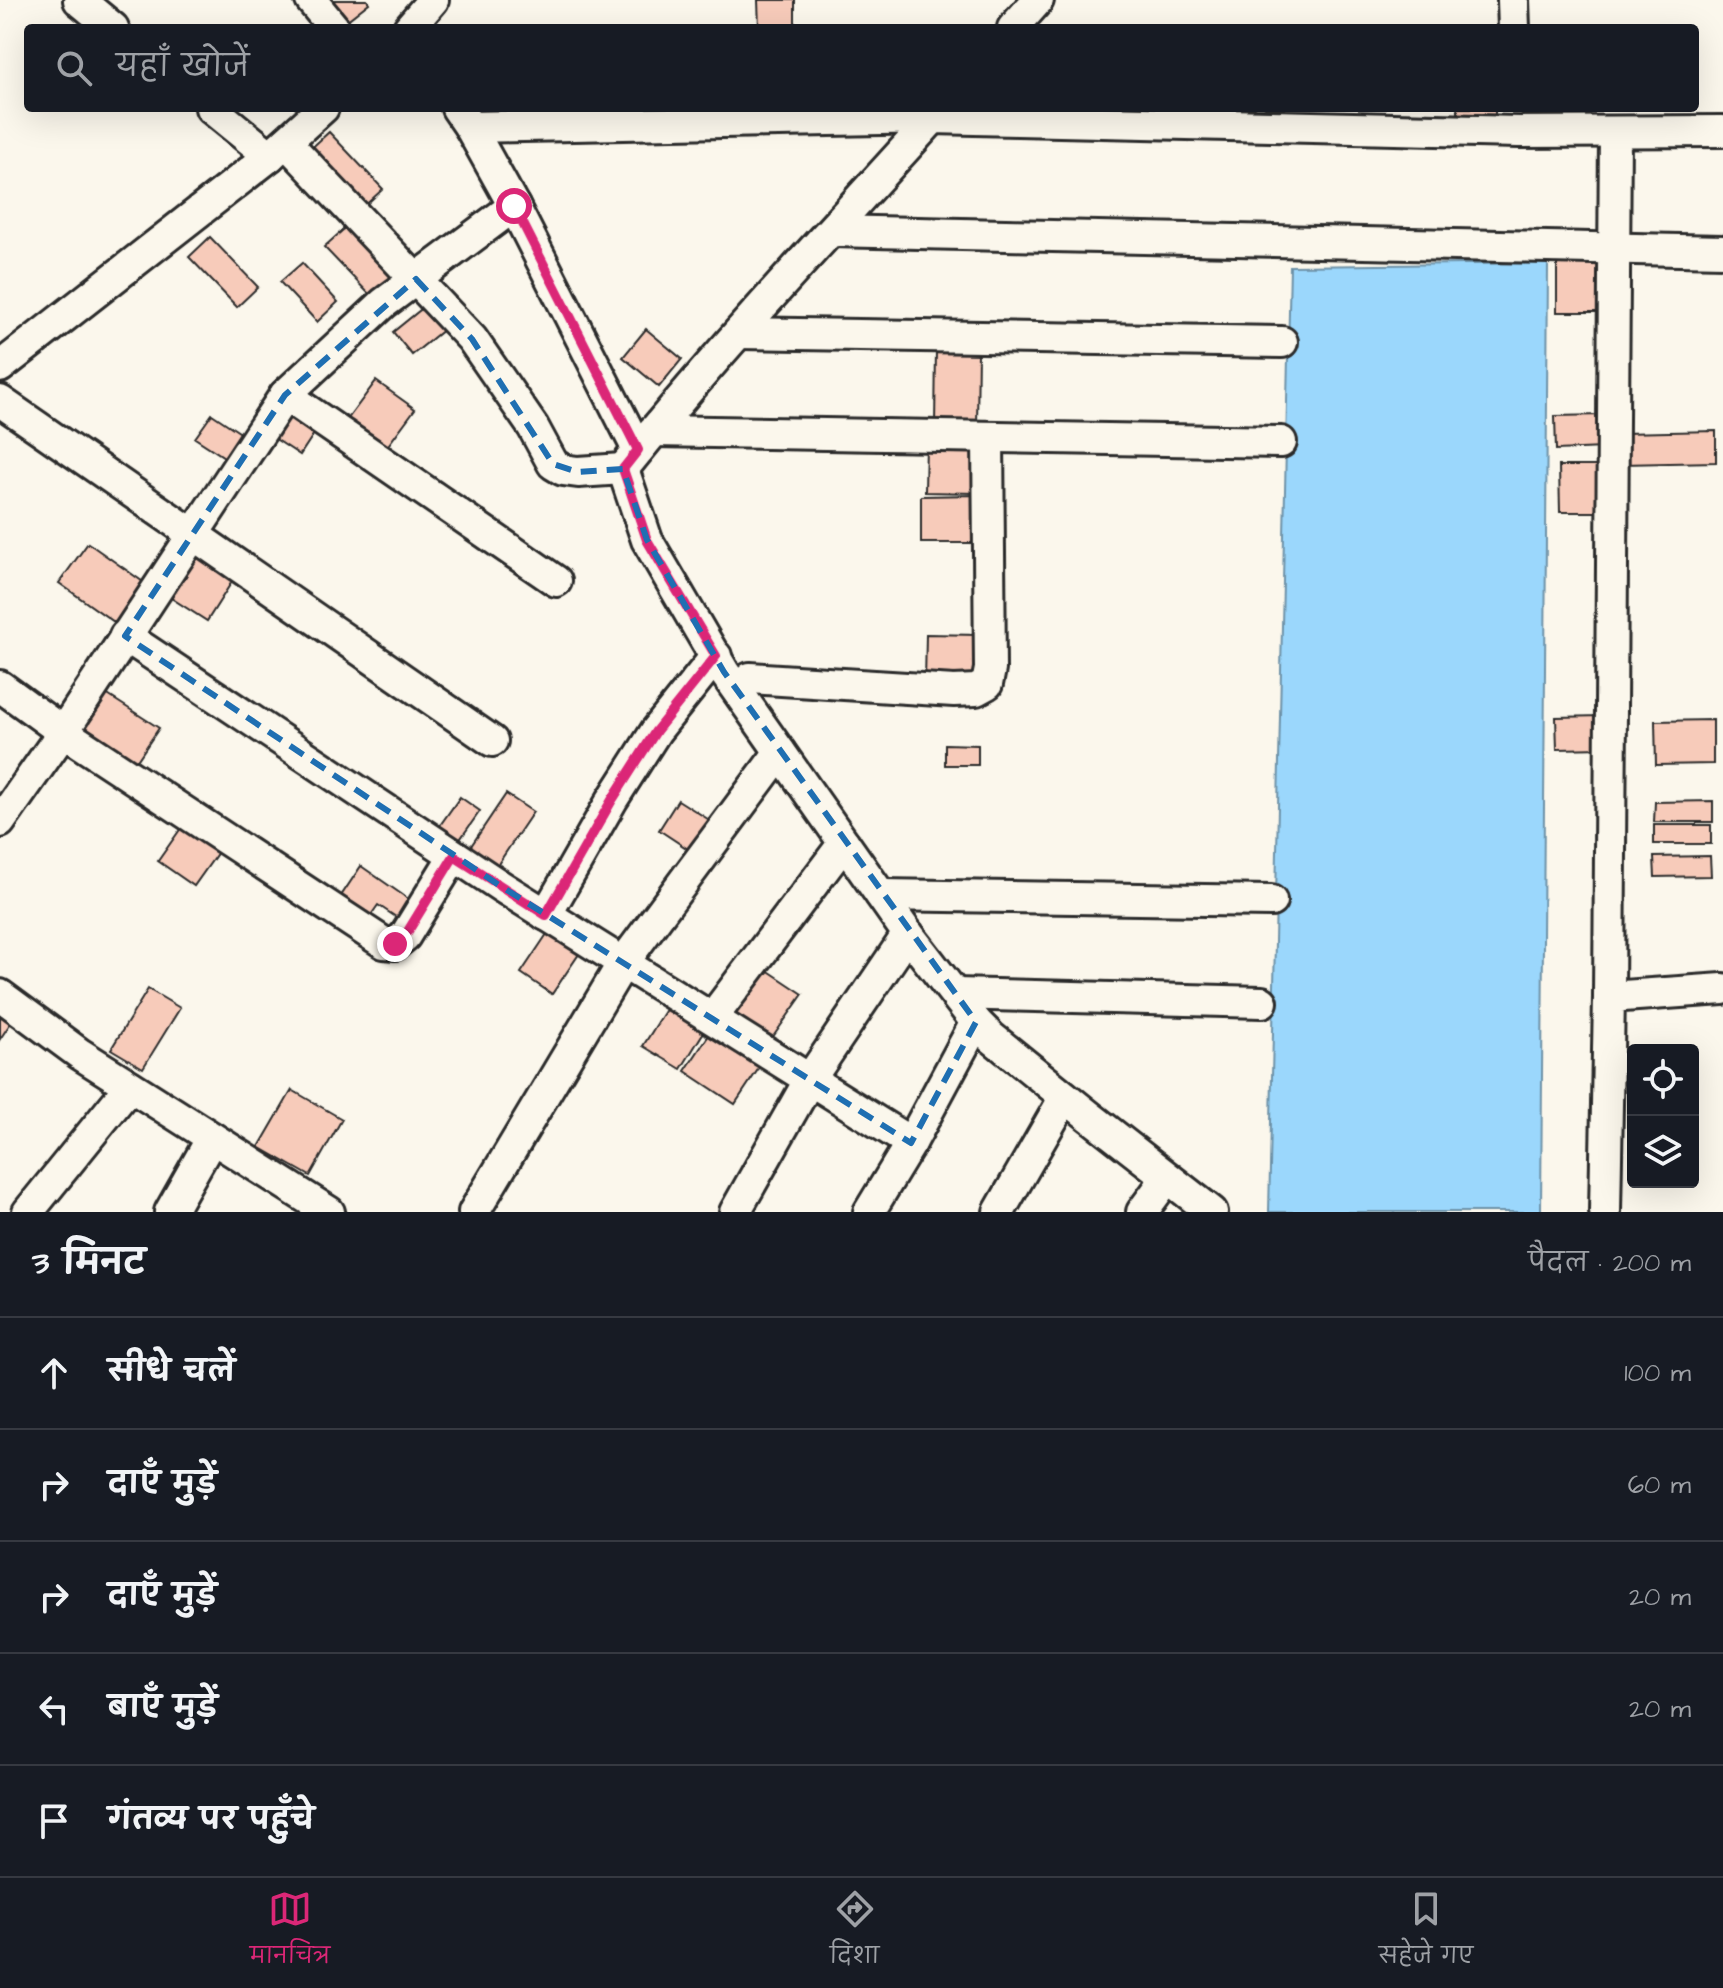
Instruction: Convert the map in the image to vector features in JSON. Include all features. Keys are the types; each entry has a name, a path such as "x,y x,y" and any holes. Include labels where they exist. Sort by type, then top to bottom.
{"street":[{"path":"79,0 108,24"},
{"path":"311,0 331,24"},
{"path":"412,24 433,0"},
{"path":"1017,24 1038,0"},
{"path":"1513,0 1514,24"},
{"path":"218,112 278,149 416,279 472,339 533,427 553,464 563,470 578,472 638,450 988,437 1281,442"},
{"path":"0,367 278,149 319,112"},
{"path":"638,450 937,113"},
{"path":"1212,1212 1065,1097 976,1022 908,934 724,672 647,540 638,450 514,206 463,118 937,113 1518,120 1615,132 1723,131"},
{"path":"1605,1212 1615,132"},
{"path":"1,818 63,732 285,395 384,303 514,206"},
{"path":"831,231 1723,251"},
{"path":"739,333 1282,342"},
{"path":"285,395 556,581"},
{"path":"0,401 492,741"},
{"path":"750,678 954,691 976,690 987,684 990,669 988,437"},
{"path":"125,636 454,856 911,1143"},
{"path":"546,915 656,731 716,656"},
{"path":"0,686 63,732 384,943 395,944 405,936 454,856"},
{"path":"474,1212 623,963 780,752"},
{"path":"712,1018 844,843"},
{"path":"881,895 1271,901"},
{"path":"735,1212 810,1079 908,934"},
{"path":"1609,997 1723,989"},
{"path":"955,994 1262,1002"},
{"path":"0,995 80,1054 329,1212"},
{"path":"869,1212 911,1143 976,1022"},
{"path":"28,1212 130,1086"},
{"path":"999,1212 1065,1097"},
{"path":"170,1212 212,1138"},
{"path":"1142,1212 1167,1178"}],"highlighted area":[{"path":"416,279 472,339 553,464 578,472 623,469 647,540 724,672 976,1022 911,1143 502,887 125,636 285,395"}],"water":[{"path":"1548,263 1541,1212 1269,1212 1290,266"}],"building":[{"path":"321,0 367,0 369,3 340,24"},
{"path":"758,0 795,0 795,24 759,24"},
{"path":"1458,112 1495,112 1495,117 1458,117"},
{"path":"329,132 383,189 360,210 307,152"},
{"path":"353,221 399,270 371,296 324,247"},
{"path":"210,237 258,287 237,307 189,257"},
{"path":"1557,254 1604,254 1604,312 1557,312"},
{"path":"302,263 338,302 317,322 280,282"},
{"path":"430,302 449,325 412,355 393,332"},
{"path":"646,329 682,359 659,387 623,357"},
{"path":"936,348 978,349 977,428 935,427"},
{"path":"376,381 415,409 383,452 344,424"},
{"path":"293,409 319,426 300,455 274,438"},
{"path":"212,414 245,436 229,460 195,438"},
{"path":"1603,415 1604,448 1556,450 1555,416"},
{"path":"1716,431 1716,462 1622,464 1622,433"},
{"path":"926,443 977,444 976,493 925,492"},
{"path":"1559,466 1605,466 1606,512 1560,512"},
{"path":"977,495 977,543 921,543 921,496"},
{"path":"88,543 146,584 117,624 59,583"},
{"path":"195,556 233,580 207,621 168,596"},
{"path":"926,634 979,635 979,682 925,682"},
{"path":"103,692 159,728 134,765 79,728"},
{"path":"1602,716 1603,748 1557,749 1556,717"},
{"path":"1713,720 1713,764 1656,765 1655,721"},
{"path":"945,744 978,745 978,765 945,765"},
{"path":"506,794 533,812 496,867 469,849"},
{"path":"460,797 480,811 456,845 436,831"},
{"path":"678,800 711,821 691,851 659,830"},
{"path":"1713,801 1713,822 1654,822 1655,802"},
{"path":"186,821 223,845 194,886 158,861"},
{"path":"1654,825 1711,825 1711,844 1654,844"},
{"path":"1710,856 1711,876 1655,877 1654,857"},
{"path":"361,866 417,905 405,923 378,905 364,925 335,905"},
{"path":"549,931 581,951 552,994 521,973"},
{"path":"761,966 803,994 770,1041 727,1013"},
{"path":"148,989 180,1008 143,1068 111,1049"},
{"path":"670,1003 708,1025 681,1069 643,1046"},
{"path":"0,1009 14,1018 0,1039"},
{"path":"711,1032 761,1065 735,1104 685,1071"},
{"path":"292,1090 342,1119 310,1176 259,1147"}],"route":[{"path":"395,944 405,936 454,856 546,915 656,731 716,656 647,540 623,469 638,450 514,206"}]}
